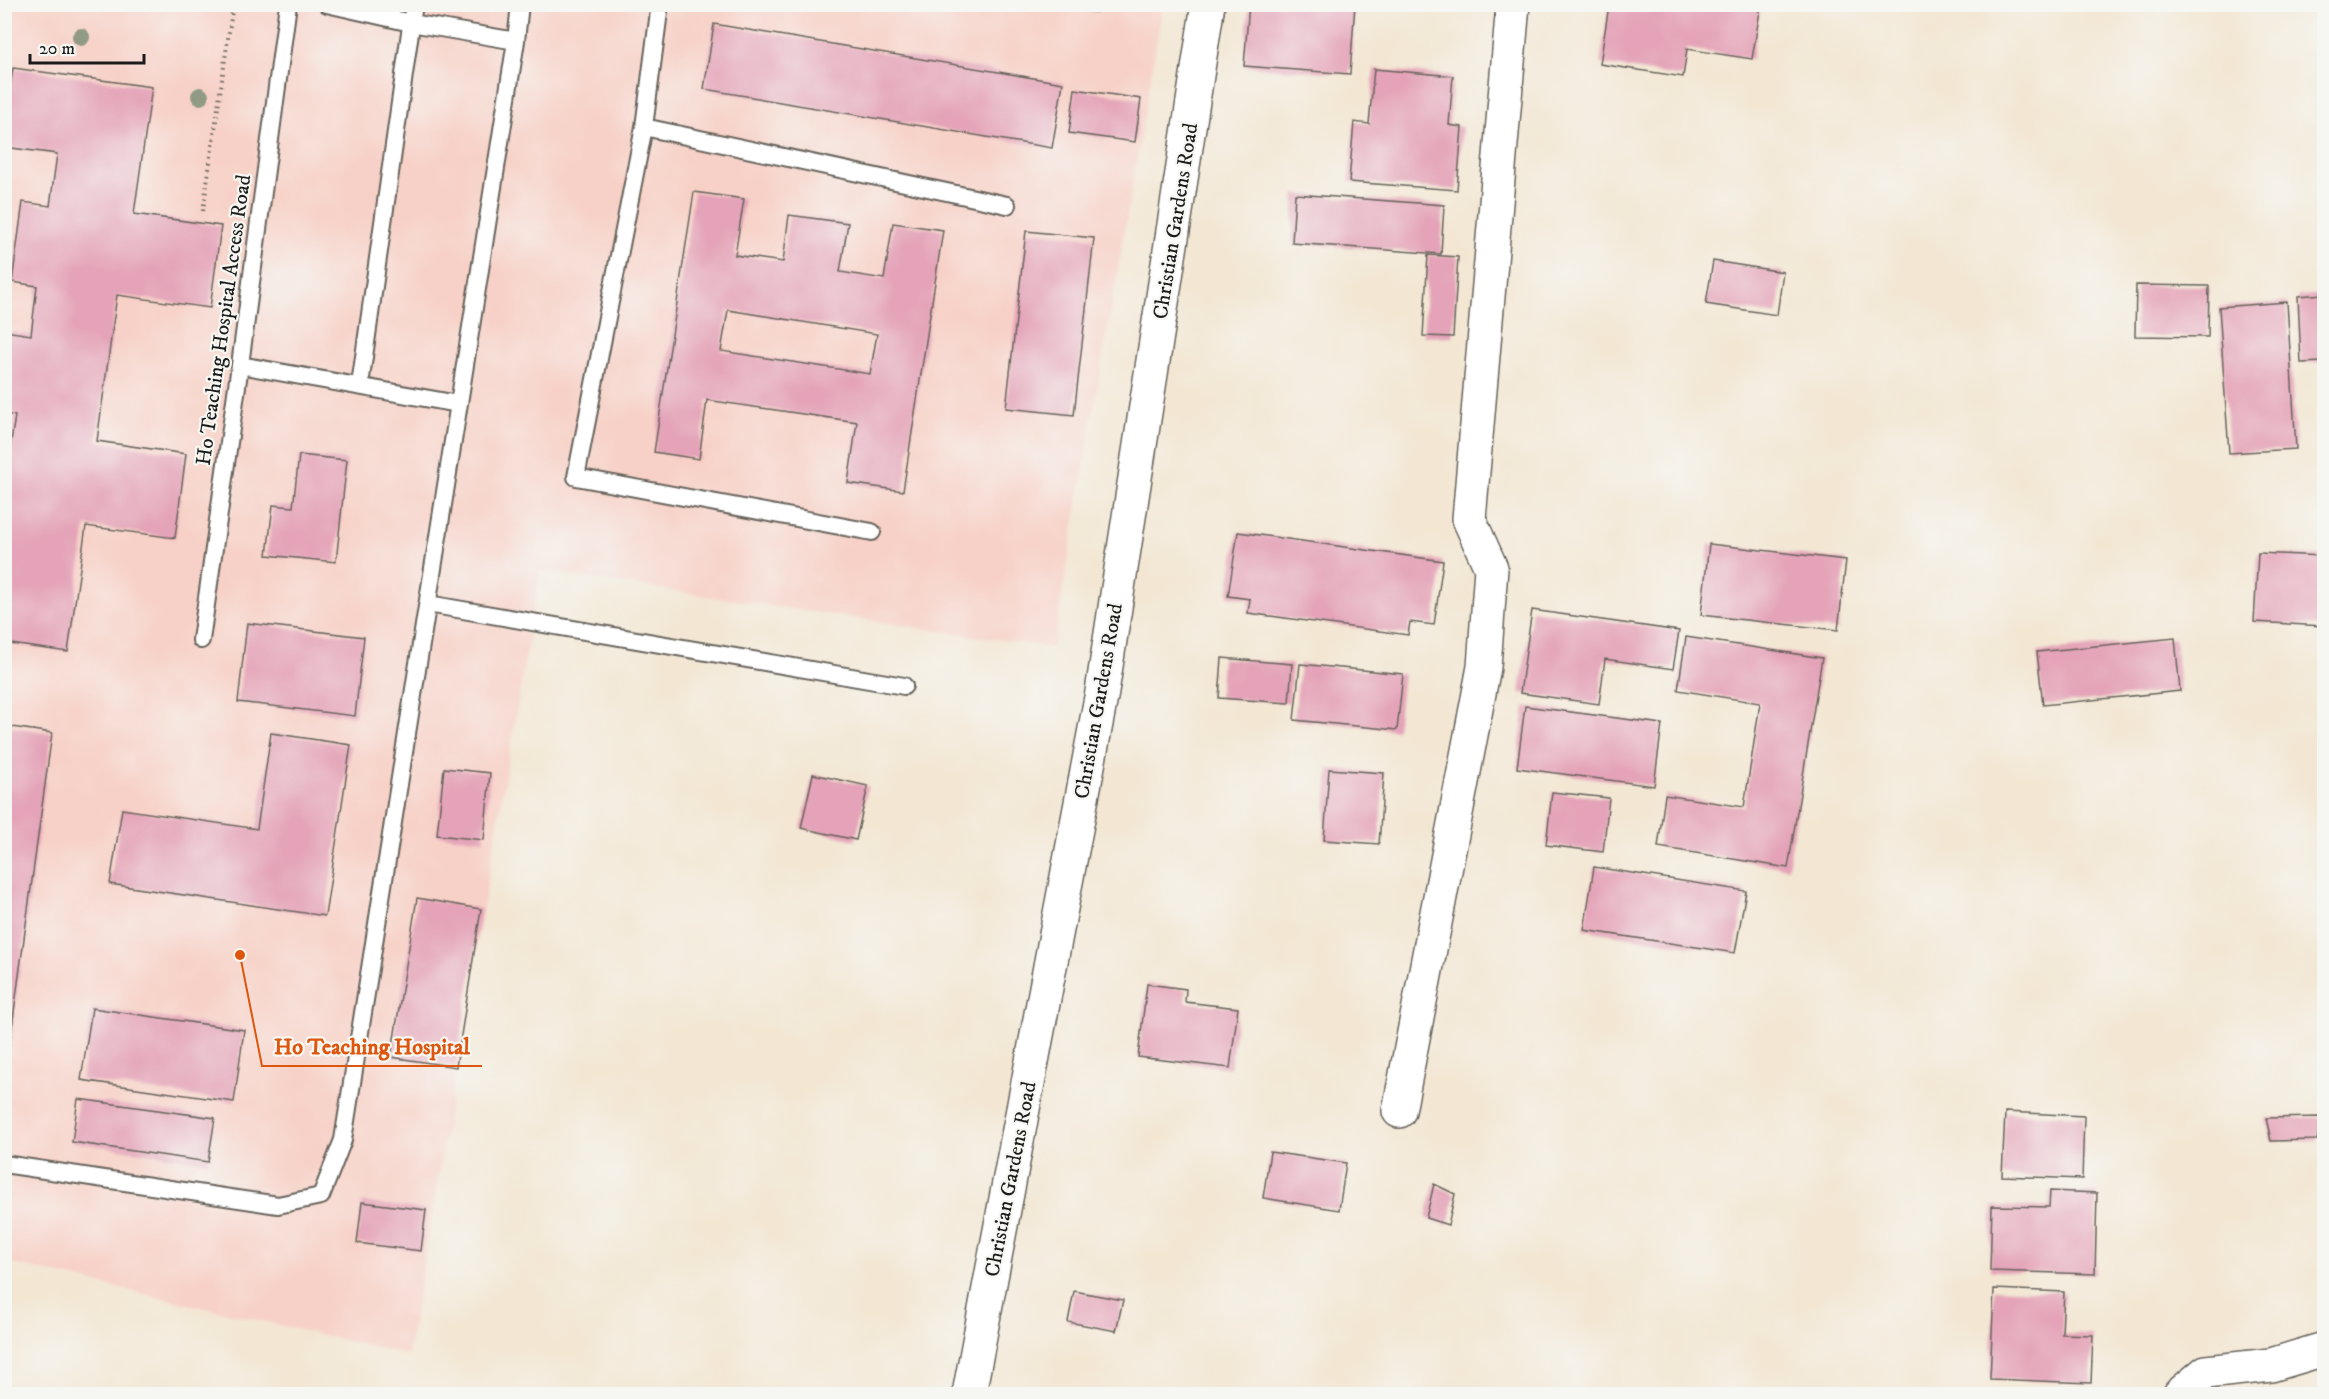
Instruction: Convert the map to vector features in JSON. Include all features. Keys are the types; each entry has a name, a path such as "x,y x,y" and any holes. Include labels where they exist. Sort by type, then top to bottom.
{"street":[{"name":"Christian Gardens Road","path":"969,1395 1102,692 1208,4"},
{"path":"1399,1111 1484,667 1491,568 1468,519 1513,4"},
{"path":"2180,1395 2206,1372 2271,1365 2325,1348"}],"lane":[{"name":"Ho Teaching Hospital Access Road","path":"201,640 288,4"},
{"path":"327,4 411,23 516,41"},
{"path":"360,385 414,4"},
{"path":"4,1164 278,1204 321,1196 343,1140 520,4"},
{"path":"660,4 644,127 576,477 872,532"},
{"path":"644,127 1007,205"},
{"path":"240,365 458,404"},
{"path":"428,604 904,686"}],"path":[{"path":"203,211 233,4"}],"shaded area":[{"path":"5,5 1163,5 1053,648 540,571 408,1355 5,1262"}],"building":[{"path":"1046,4 1096,4 1096,12"},
{"path":"1249,4 1355,4 1350,74 1244,66"},
{"path":"1609,5 1761,5 1752,59 1687,49 1683,77 1600,64"},
{"path":"714,24 1063,83 1052,148 704,89"},
{"path":"13,68 152,87 134,214 221,226 210,308 117,295 97,441 186,454 175,538 86,526 68,652 4,643 4,487 15,416 5,414 5,331 31,335 37,286 12,282 23,202 50,206 57,154 4,147 4,125"},
{"path":"1374,69 1453,76 1449,125 1462,127 1457,190 1349,182 1354,122 1369,124"},
{"path":"1075,89 1141,99 1135,142 1069,133"},
{"path":"694,192 744,199 735,255 783,262 789,215 848,223 840,272 884,279 893,223 943,230 903,491 848,483 857,422 707,400 699,459 654,452","holes":["728,310 877,334 870,374 721,351"]},
{"path":"1295,194 1444,205 1441,254 1292,243"},
{"path":"1026,231 1094,238 1074,415 1006,408"},
{"path":"1428,255 1458,257 1453,337 1423,336"},
{"path":"1713,261 1783,272 1777,315 1706,304"},
{"path":"2136,285 2209,286 2208,337 2135,336"},
{"path":"2324,294 2324,362 2301,363 2298,296"},
{"path":"2287,302 2296,449 2229,453 2219,307"},
{"path":"299,455 347,460 336,562 267,555 273,505 293,507"},
{"path":"1238,532 1443,561 1434,625 1410,622 1408,635 1248,613 1250,599 1228,596"},
{"path":"1709,544 1846,560 1838,630 1701,615"},
{"path":"2258,553 2324,556 2324,626 2254,622"},
{"path":"1532,610 1679,631 1673,669 1605,659 1599,704 1520,693"},
{"path":"247,623 364,637 355,716 238,702"},
{"path":"1686,637 1822,658 1788,868 1658,847 1665,795 1744,807 1760,703 1678,690"},
{"path":"2175,638 2180,691 2043,705 2037,652"},
{"path":"1222,658 1292,664 1289,703 1219,698"},
{"path":"1300,664 1403,674 1397,730 1294,720"},
{"path":"1525,706 1662,724 1654,786 1517,768"},
{"path":"5,726 52,733 6,1071 5,1071"},
{"path":"271,733 351,745 325,916 110,884 122,809 257,829"},
{"path":"444,768 490,773 484,840 437,835"},
{"path":"1329,769 1384,773 1379,844 1324,840"},
{"path":"813,774 868,786 856,840 801,828"},
{"path":"1552,792 1609,798 1603,852 1546,845"},
{"path":"1594,867 1746,891 1735,953 1584,930"},
{"path":"417,898 481,909 456,1067 391,1057"},
{"path":"1147,984 1186,989 1185,1002 1238,1008 1230,1068 1138,1057"},
{"path":"92,1008 244,1030 234,1102 81,1080"},
{"path":"78,1099 215,1118 208,1162 72,1142"},
{"path":"2005,1112 2084,1116 2082,1179 2002,1176"},
{"path":"2322,1117 2317,1140 2271,1141 2266,1118"},
{"path":"1270,1152 1346,1163 1339,1210 1263,1198"},
{"path":"1434,1184 1455,1194 1448,1225 1426,1218"},
{"path":"2050,1191 2097,1193 2095,1274 1990,1271 1992,1206 2049,1207"},
{"path":"362,1202 426,1210 421,1251 357,1243"},
{"path":"1994,1289 2064,1292 2062,1334 2093,1335 2091,1383 1990,1379"},
{"path":"1074,1291 1123,1300 1116,1331 1068,1322"}],"place":[{"name":"Ho Teaching Hospital","path":"240,955"}]}
